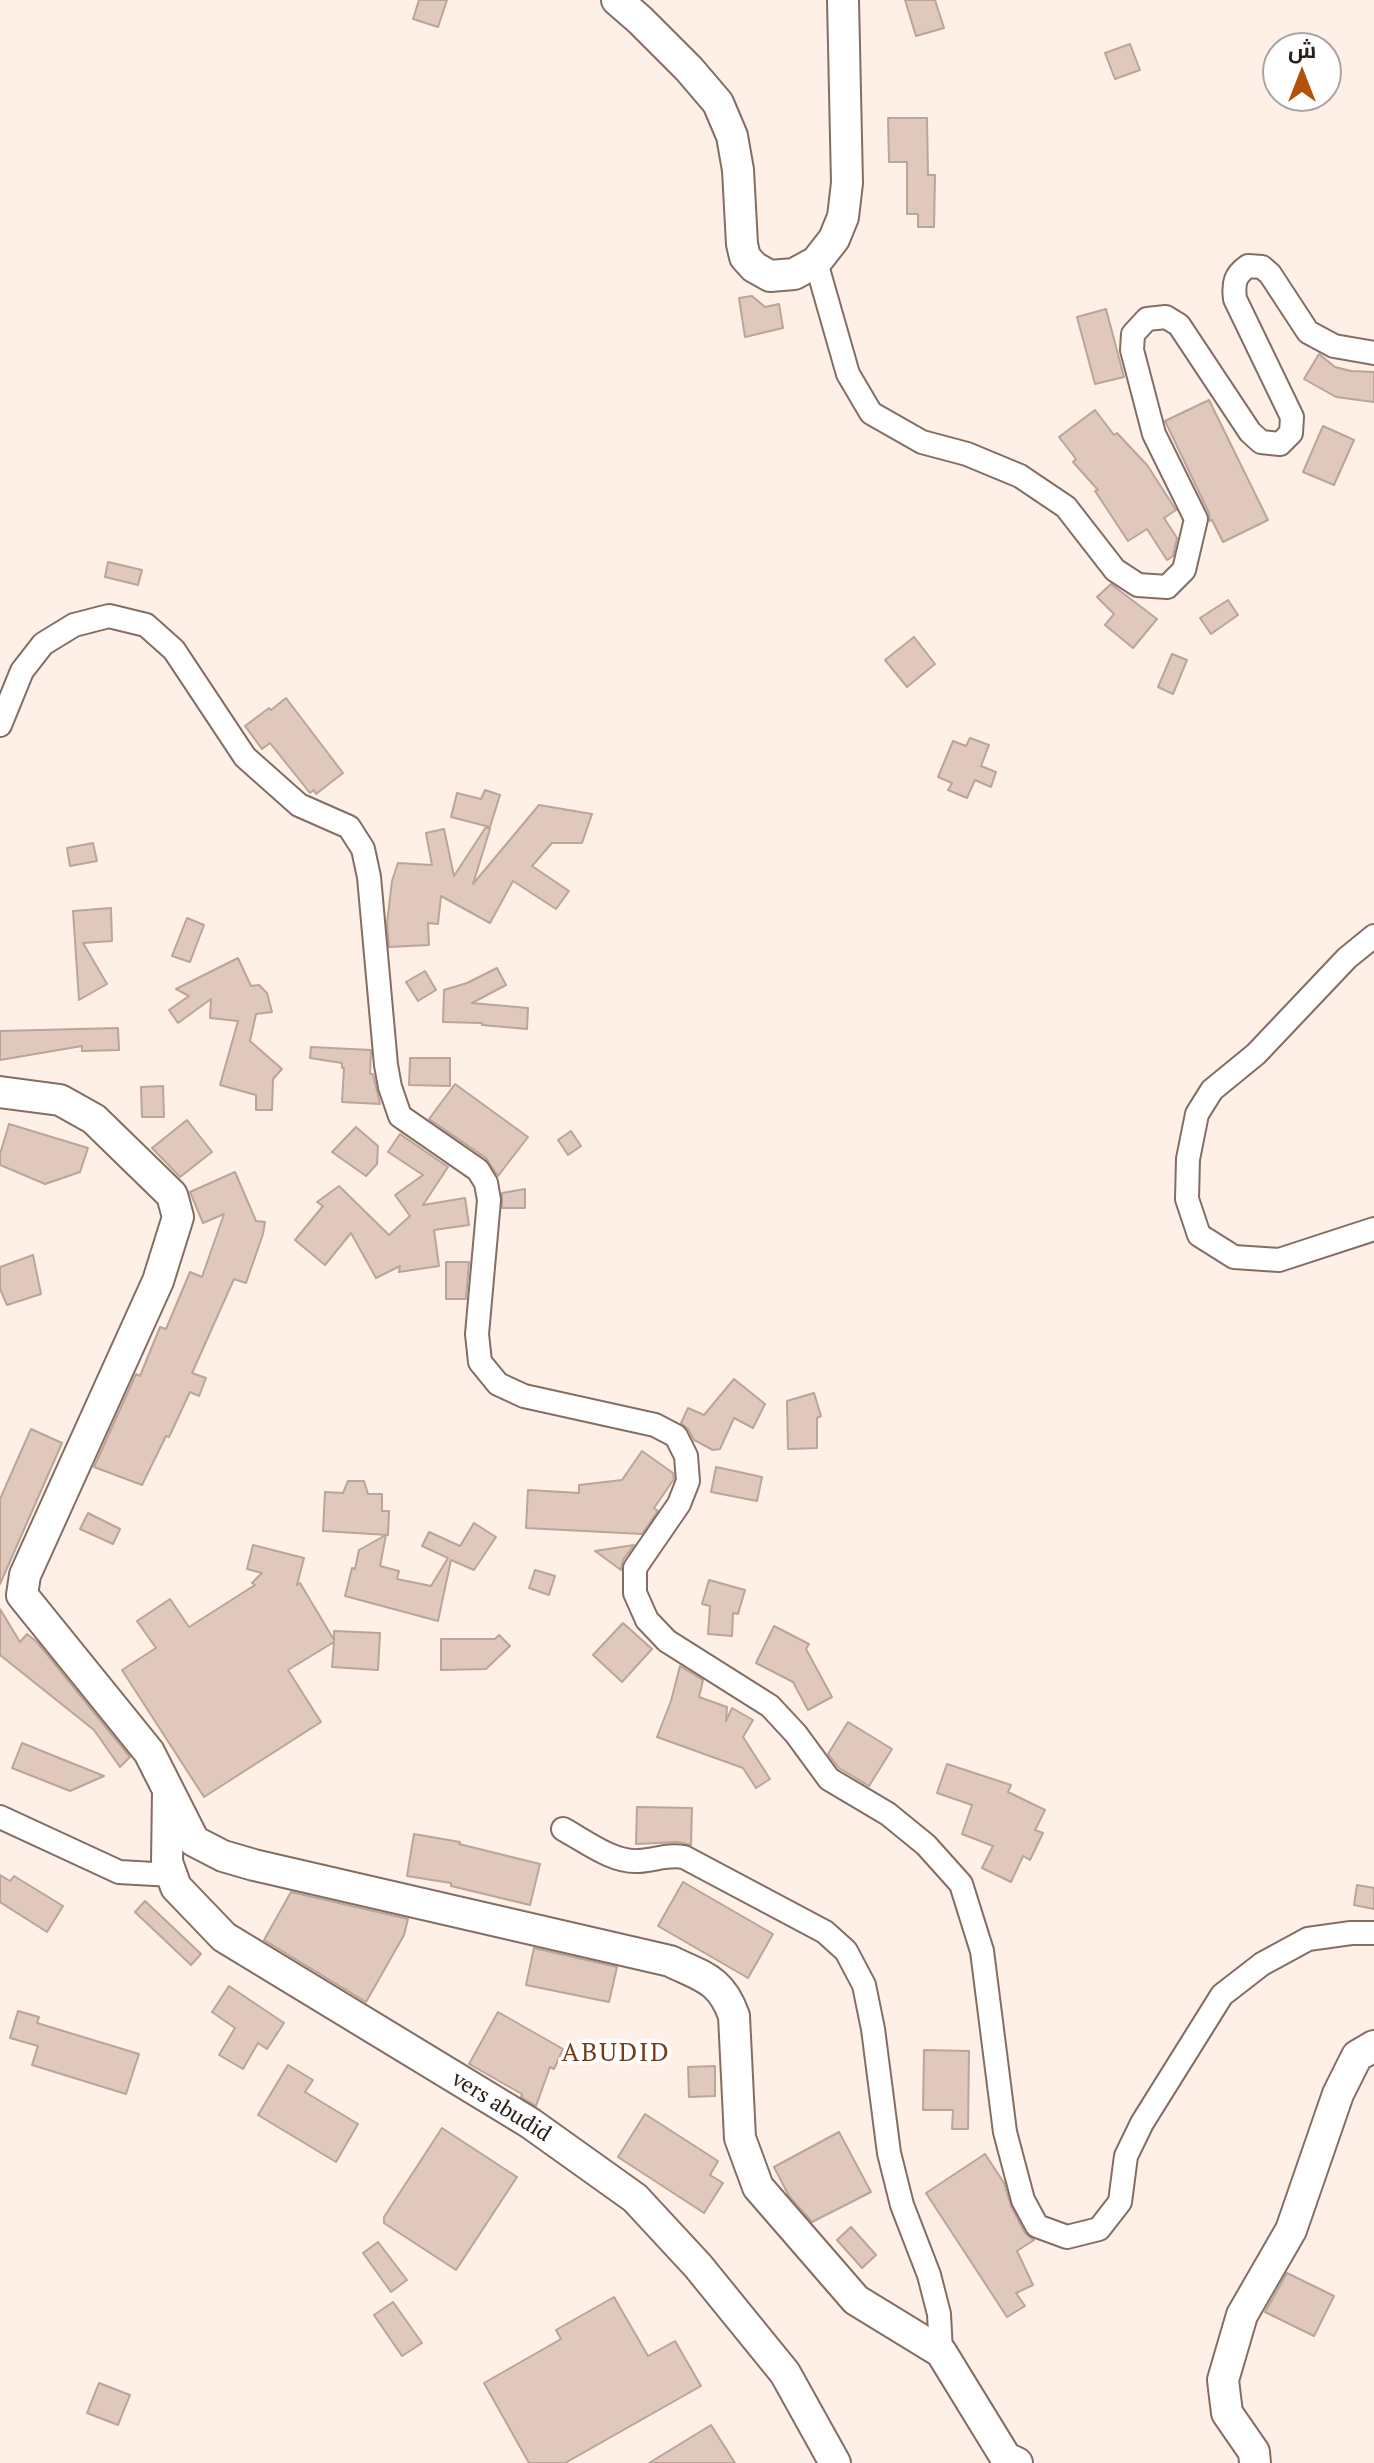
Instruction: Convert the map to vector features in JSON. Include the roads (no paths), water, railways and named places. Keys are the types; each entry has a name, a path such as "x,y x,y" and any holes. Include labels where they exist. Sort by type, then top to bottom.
{"street":[{"path":"617,0 689,69 718,103 732,136 736,158 745,257 754,267 770,276 794,274 816,262 834,239 843,217 847,183 843,0"},
{"path":"816,262 848,374 871,413 922,442 967,454 1020,476 1066,507 1115,570 1138,585 1167,587 1184,570 1196,519 1154,434 1132,350 1133,334 1147,319 1166,317 1179,325 1250,432 1261,442 1280,444 1291,433 1292,417 1235,299 1233,286 1237,274 1248,266 1262,267 1270,274 1308,332 1334,346 1374,353"},
{"path":"0,725 22,671 43,644 74,625 109,616 146,625 174,650 245,757 299,805 349,827 363,849 369,877 386,1065 400,1116 478,1170 486,1183 489,1200 477,1334 480,1362 498,1384 524,1396 655,1425 676,1436 686,1456 688,1481 679,1504 635,1568 635,1593 647,1620 667,1641 770,1706 796,1734 829,1779 888,1814 926,1845 961,1884 982,1951 1005,2132 1023,2200 1037,2226 1067,2237 1099,2229 1120,2202 1126,2156 1142,2123 1222,1995 1262,1964 1308,1939 1374,1933"},
{"path":"1374,936 1347,958 1256,1054 1212,1090 1197,1114 1188,1159 1187,1199 1199,1235 1234,1257 1279,1260 1374,1229"},
{"path":"0,1092 60,1100 94,1119 172,1195 178,1217 158,1281 25,1575 22,1595 149,1752 194,1841 223,1856 670,1961 714,1982 728,1999 734,2016 740,2138 758,2187 856,2300 941,2352 1006,2458 1017,2463"},
{"name":"vers abudid","path":"168,1787 167,1862 176,1887 224,1937 530,2123 635,2198 698,2266 785,2373 835,2463"},
{"path":"0,1817 119,1872 172,1875"},
{"path":"563,1829 617,1858 638,1861 669,1854 684,1857 825,1932 846,1951 864,1985 873,2029 889,2153 902,2205 936,2301 941,2352"},
{"path":"1255,2463 1254,2452 1227,2413 1223,2380 1242,2315 1291,2230 1338,2094 1357,2056 1374,2046"}],"district":[{"name":"ABUDID","path":"616,2054"}]}
